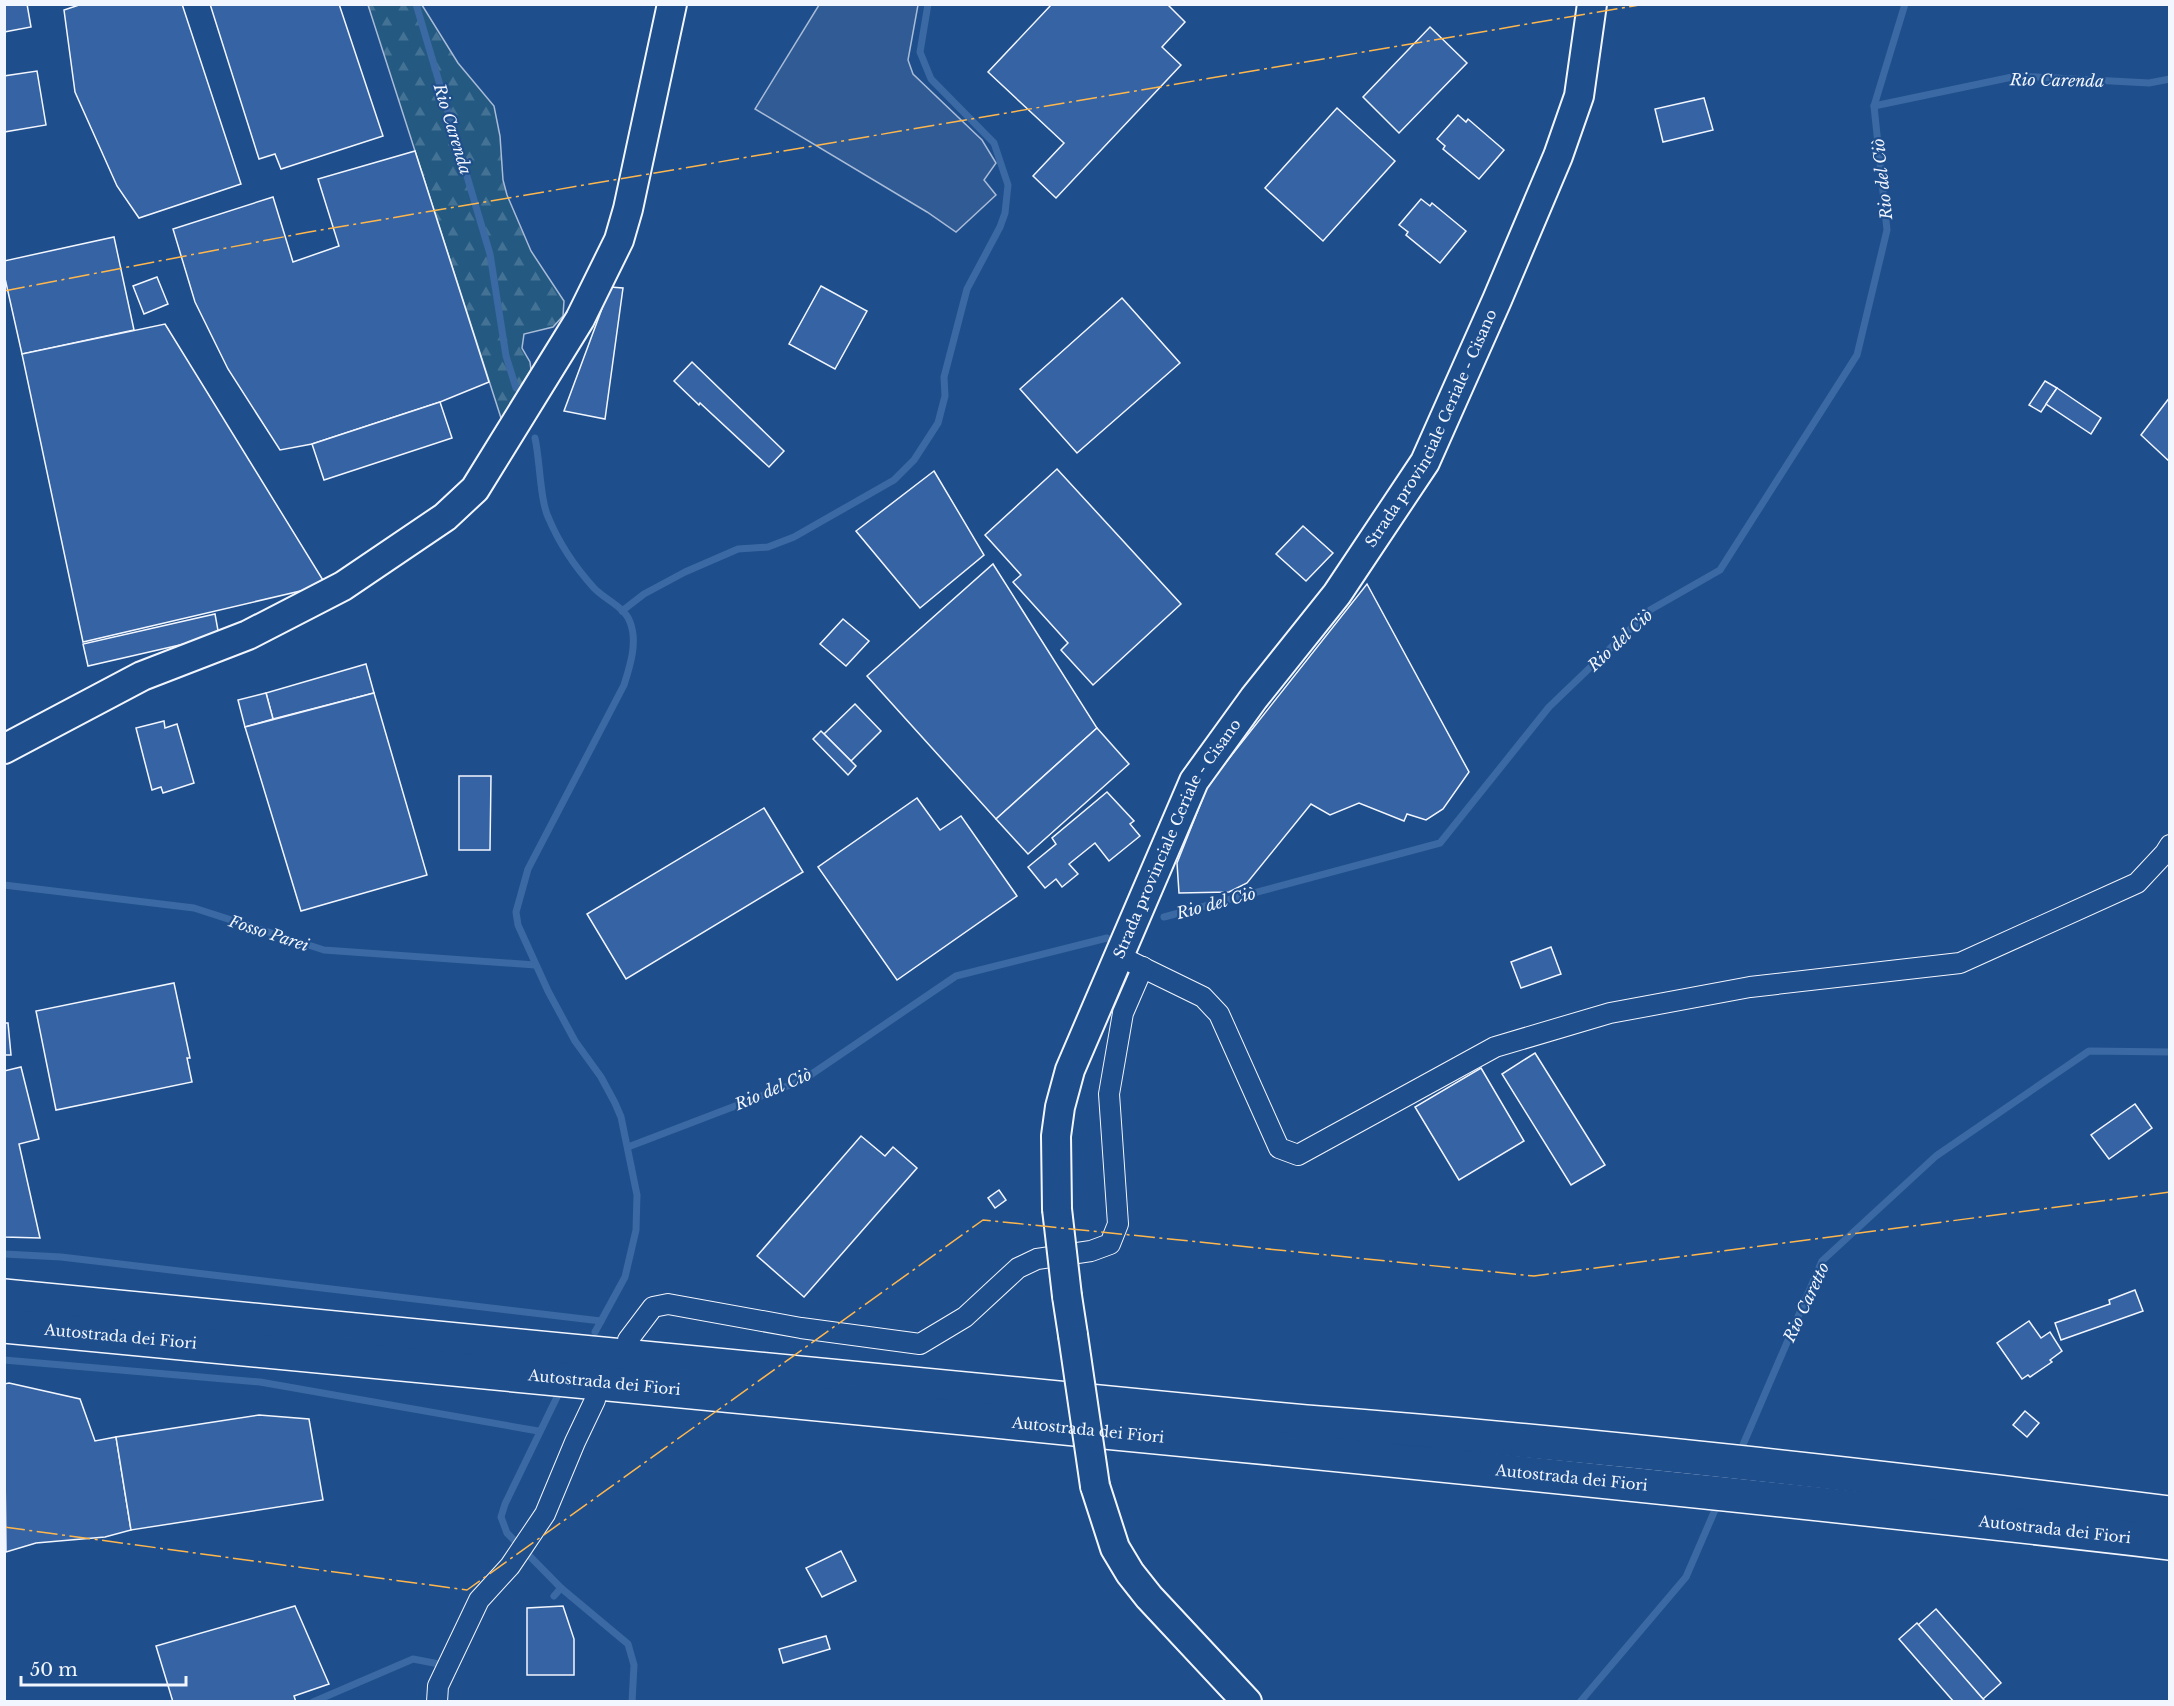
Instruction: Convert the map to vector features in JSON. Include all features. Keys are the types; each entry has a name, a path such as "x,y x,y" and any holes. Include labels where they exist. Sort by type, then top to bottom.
{"highway":[{"name":"Autostrada dei Fiori","path":"4,1296 1306,1422 1453,1433 2169,1513"},
{"name":"Autostrada dei Fiori","path":"4,1326 624,1383 1287,1449 1880,1509 2169,1544"}],"main road":[{"path":"4,749 142,676 248,635 343,586 445,517 475,489 580,319 619,240 628,209 672,4"},
{"name":"Strada provinciale Ceriale - Cisano","path":"1246,1701 1130,1573 1115,1548 1095,1486 1067,1296 1057,1209 1056,1136 1060,1107 1070,1070 1131,962 1194,781 1254,698 1337,594 1425,462 1493,311 1558,156 1579,96 1592,4"}],"street":[{"path":"628,1340 653,1307 668,1304 801,1328 920,1344 965,1317 1018,1268 1037,1258 1091,1251 1110,1244 1118,1224 1109,1094 1131,962 1203,997 1219,1014 1278,1148 1298,1155 1495,1047 1610,1013 1750,987 1960,963 2137,883 2165,853 2169,845"},
{"path":"437,1701 438,1686 479,1600 510,1566 545,1514 595,1400"}],"green space":[{"path":"368,5 422,5 458,63 494,106 507,195 531,251 564,301 563,316 553,327 524,334 522,348 530,362 532,378 502,421"}],"shaded area":[{"path":"819,5 918,5 908,60 913,74 982,140 996,163 984,180 996,195 956,232 927,212 755,109"}],"building":[{"path":"4,4 27,4 31,27 4,32"},
{"path":"82,4 182,4 241,184 139,218 117,186 75,92 64,10"},
{"path":"210,4 339,4 383,136 281,169 275,154 259,159"},
{"path":"1052,4 1167,4 1185,22 1162,47 1181,65 1056,198 1033,176 1064,143 988,72"},
{"path":"1430,27 1467,63 1399,133 1363,97"},
{"path":"37,71 46,125 4,132 4,76"},
{"path":"1704,98 1713,130 1663,142 1655,109"},
{"path":"1337,108 1395,161 1323,241 1265,188"},
{"path":"1458,115 1466,122 1468,119 1504,150 1479,179 1443,149 1445,146 1437,139"},
{"path":"415,151 489,382 440,402 312,444 280,450 228,369 195,302 173,229 273,197 293,262 339,246 318,179"},
{"path":"1421,199 1430,206 1432,203 1466,231 1440,263 1406,235 1408,232 1399,225"},
{"path":"114,237 134,330 22,354 4,274 4,261"},
{"path":"157,277 168,304 144,314 133,286"},
{"path":"821,286 867,311 835,369 789,344"},
{"path":"610,287 623,288 605,419 564,411"},
{"path":"1122,298 1180,363 1077,453 1020,389"},
{"path":"165,324 326,585 83,642 22,354"},
{"path":"692,362 784,451 769,467 674,381"},
{"path":"2045,381 2057,388 2041,412 2029,405"},
{"path":"2057,388 2101,418 2091,434 2046,404"},
{"path":"2170,397 2170,462 2141,435"},
{"path":"440,402 452,438 324,480 312,444"},
{"path":"1057,469 1181,604 1093,685 1061,650 1068,643 1013,582 1021,575 985,535"},
{"path":"934,471 984,555 920,608 856,531"},
{"path":"1303,526 1333,553 1306,581 1276,554"},
{"path":"993,564 1097,728 996,819 867,676"},
{"path":"1367,584 1469,772 1443,809 1426,820 1407,814 1404,821 1359,803 1330,815 1311,804 1247,883 1229,892 1179,893 1177,863 1208,785"},
{"path":"215,614 219,636 88,666 83,644"},
{"path":"843,619 869,641 846,666 820,644"},
{"path":"366,664 374,693 273,719 266,693"},
{"path":"266,693 273,719 245,727 238,700"},
{"path":"374,693 427,875 301,911 245,727"},
{"path":"855,704 881,731 851,761 824,734"},
{"path":"164,721 165,728 177,724 194,783 163,793 161,787 152,790 136,728"},
{"path":"1097,728 1129,764 1028,854 996,819"},
{"path":"821,731 856,766 848,775 813,739"},
{"path":"459,776 491,776 490,850 459,850"},
{"path":"1107,792 1134,821 1130,824 1140,836 1109,861 1095,843 1069,864 1078,874 1062,887 1056,879 1045,888 1028,867 1056,844 1052,838"},
{"path":"917,798 940,830 961,816 1017,896 897,980 818,867"},
{"path":"764,808 803,872 626,979 587,914"},
{"path":"1551,947 1561,974 1521,988 1511,962"},
{"path":"174,983 190,1058 187,1058 192,1082 56,1110 36,1011"},
{"path":"4,1023 8,1023 11,1055 4,1055"},
{"path":"1535,1053 1605,1165 1571,1185 1502,1074"},
{"path":"21,1067 39,1139 19,1144 40,1238 4,1237 4,1071"},
{"path":"1481,1068 1524,1141 1459,1180 1415,1107"},
{"path":"2135,1104 2152,1128 2109,1159 2091,1135"},
{"path":"861,1136 885,1156 893,1147 917,1168 804,1297 757,1256"},
{"path":"999,1190 1006,1200 995,1208 988,1198"},
{"path":"2135,1290 2143,1311 2061,1340 2055,1323 2110,1304 2109,1300"},
{"path":"2029,1321 2041,1338 2050,1332 2062,1351 2050,1360 2052,1362 2030,1377 2028,1375 2022,1379 1997,1343"},
{"path":"9,1383 80,1399 95,1441 116,1437 131,1530 105,1537 36,1543 6,1552 4,1384"},
{"path":"2025,1411 2039,1423 2027,1437 2013,1425"},
{"path":"259,1415 309,1419 323,1500 131,1530 116,1437"},
{"path":"841,1551 856,1581 822,1597 806,1568"},
{"path":"295,1606 329,1684 294,1696 296,1702 173,1702 156,1646"},
{"path":"563,1606 574,1639 574,1675 527,1675 527,1608"},
{"path":"1936,1609 2001,1683 1983,1699 1918,1625"},
{"path":"1917,1623 1986,1702 1954,1702 1899,1639"},
{"path":"826,1636 830,1649 783,1663 779,1649"}],"waterway":[{"name":"Rio Carenda","path":"416,4 490,254 506,356 516,388"},
{"path":"622,611 644,594 685,572 738,549 768,547 794,537 894,480 914,460 938,423 945,396 944,377 967,289 1000,227 1005,213 1008,185 994,143 931,79 920,52 928,4"},
{"name":"Rio del Ciò","path":"1164,917 1440,843 1549,707 1650,610 1720,570 1857,355 1887,230 1874,106 1905,4"},
{"name":"Rio Carenda","path":"1874,106 2017,76 2149,83 2170,79"},
{"path":"535,438 544,502 553,529 568,555 587,580 598,592 624,612 630,622 633,638 629,670 624,685 528,869 516,912 518,925 548,991 575,1041 601,1077 621,1117 637,1195 636,1230 625,1277 595,1332"},
{"name":"Fosso Parei","path":"4,885 194,908 324,950 535,965"},
{"name":"Rio del Ciò","path":"628,1147 803,1080 956,976 1107,938"},
{"name":"Rio Caretto","path":"1739,1454 1822,1261 1936,1156 2089,1051 2170,1052"},
{"path":"4,1254 61,1257 601,1321"},
{"path":"4,1360 260,1382 538,1431"},
{"path":"557,1397 505,1504 501,1517 507,1533 561,1588 628,1644 634,1665 632,1702"},
{"name":"Rio Caretto","path":"1580,1702 1686,1577 1718,1503"},
{"name":"Rio Carenda","path":"554,1596 561,1588"},
{"path":"313,1702 413,1659 439,1664"}],"power":[{"path":"4,291 309,232 1645,4"},
{"path":"4,1527 467,1590 983,1220 1534,1276 2170,1192"}]}
